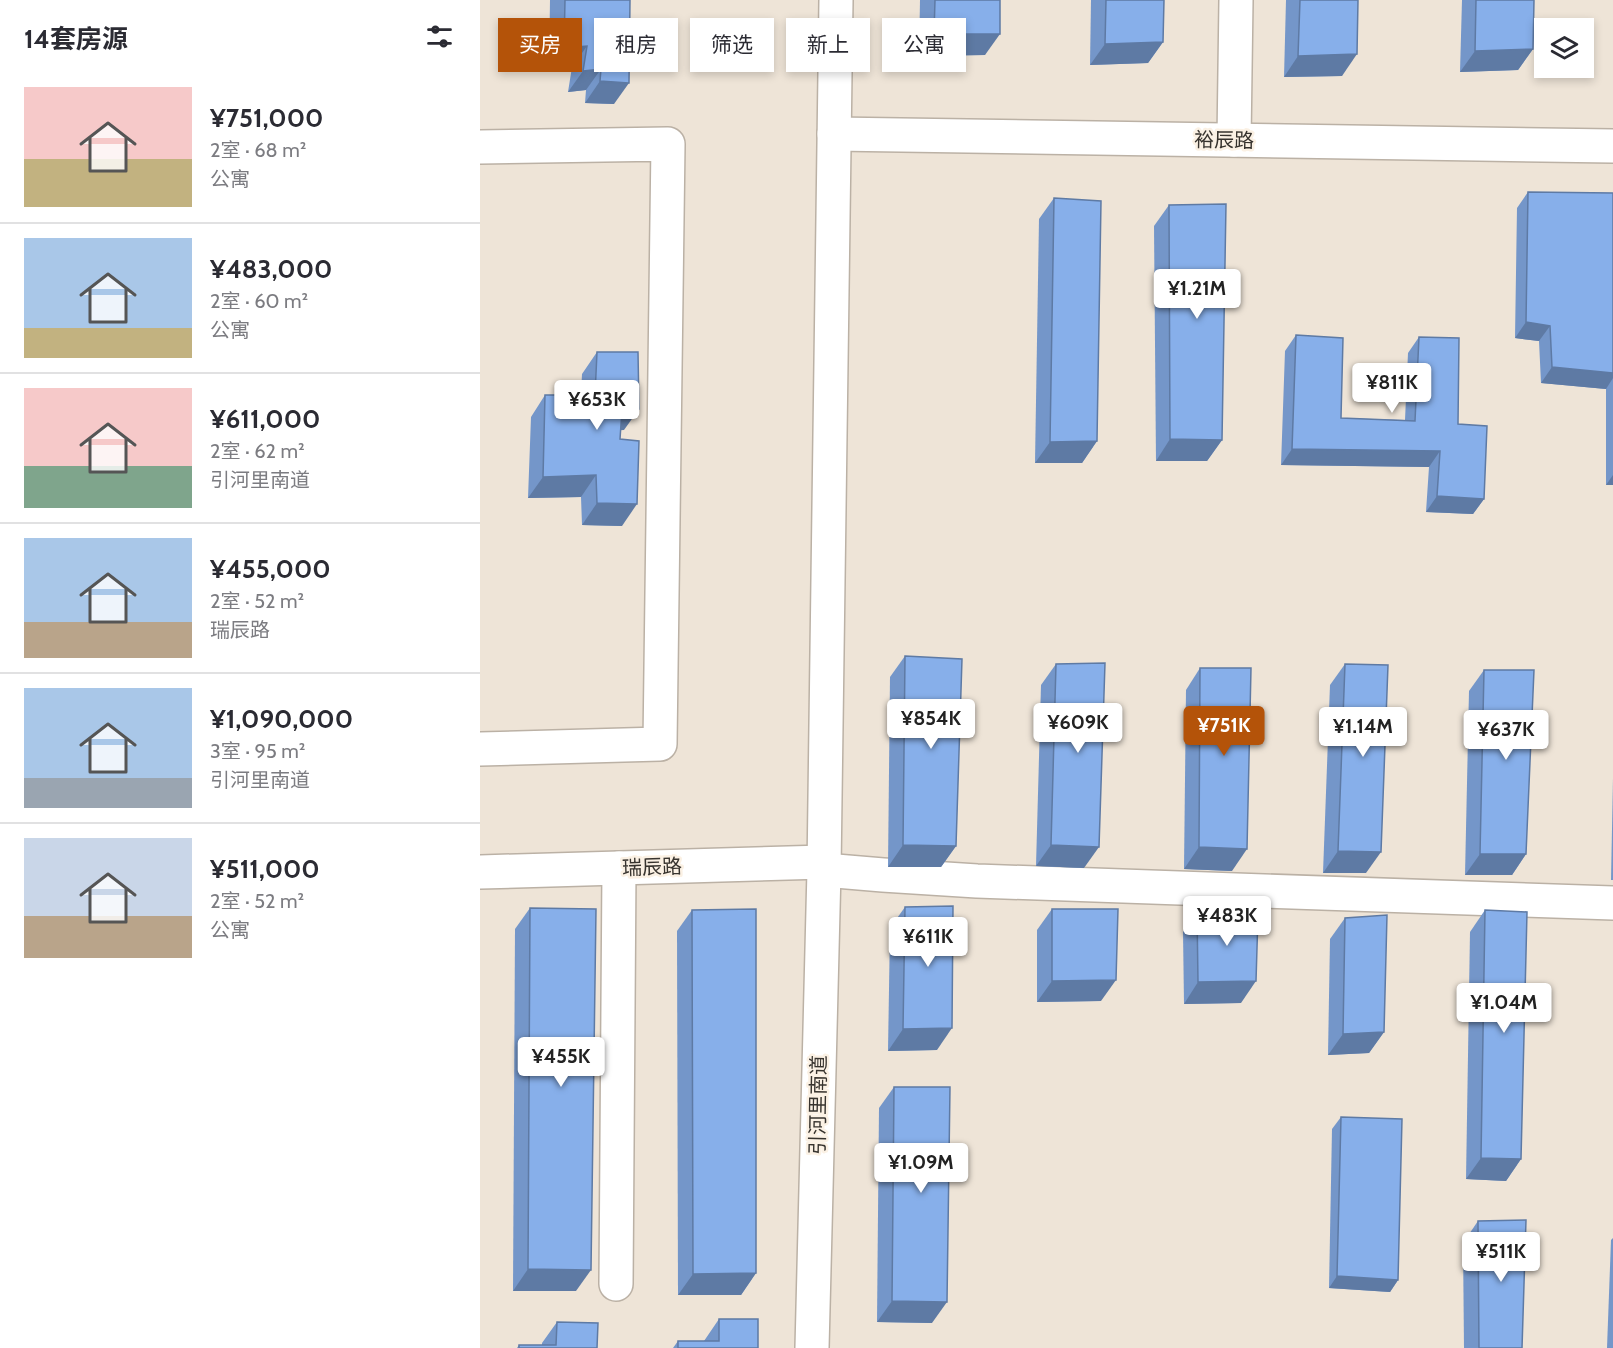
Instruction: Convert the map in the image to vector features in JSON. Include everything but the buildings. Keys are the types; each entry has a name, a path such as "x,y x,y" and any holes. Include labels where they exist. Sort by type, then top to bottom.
{"street":[{"name":"引河里南道","path":"812,1348 824,870 836,0"},
{"path":"1234,140 1236,0"},
{"name":"裕辰路","path":"834,134 1613,146"},
{"path":"480,147 668,144 660,744 480,749"},
{"name":"瑞辰路","path":"480,872 619,875 824,870 977,881 1613,903"},
{"path":"616,1284 619,875"},
{"name":"瑞辰路","path":"480,886 619,875"}]}
